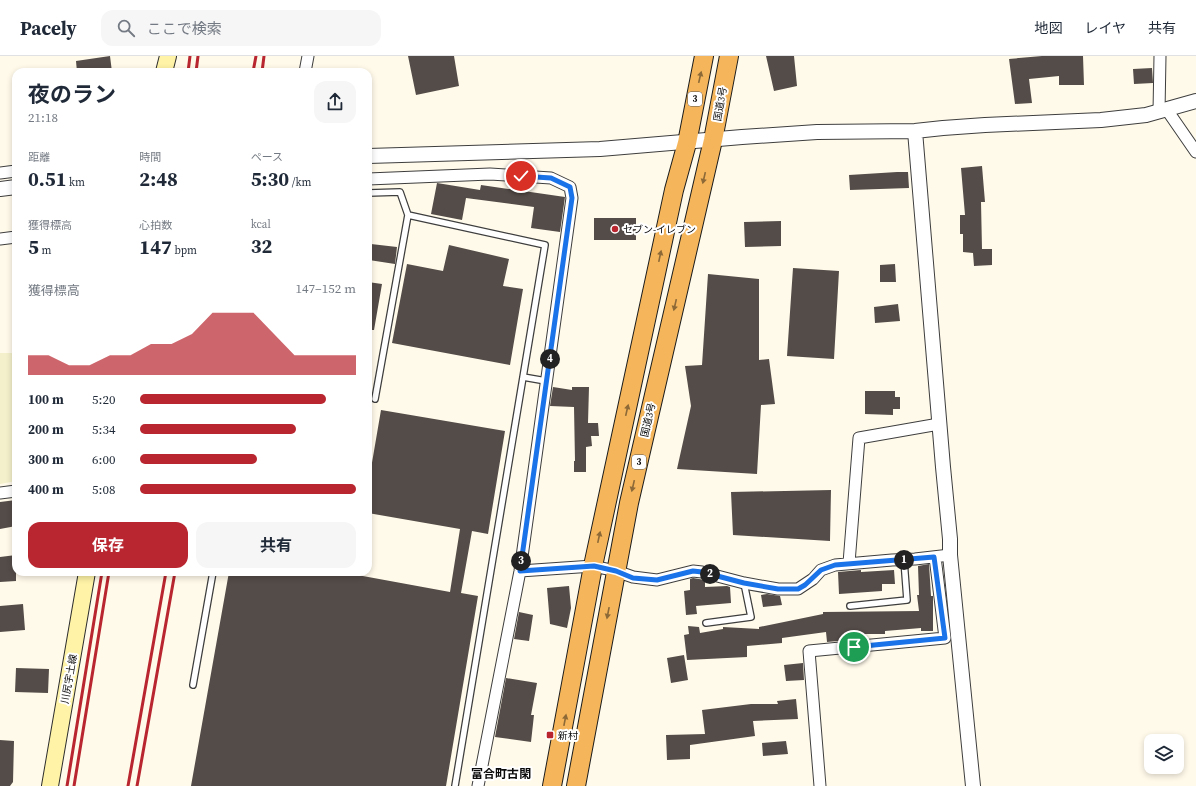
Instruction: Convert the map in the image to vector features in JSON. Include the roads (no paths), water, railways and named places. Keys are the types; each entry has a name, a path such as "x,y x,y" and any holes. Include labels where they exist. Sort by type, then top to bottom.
{"highway":[{"name":"3","path":"552,786 594,566 704,56"},
{"name":"国道3号","path":"576,786 629,503 713,140 728,56"}],"main road":[{"path":"165,68 168,56"},
{"name":"川尻宇土線","path":"50,786 86,576"}],"street":[{"path":"306,68 308,56"},
{"path":"1160,56 1163,111 1196,152"},
{"path":"372,156 600,149 817,132 915,131 985,125 1101,120 1128,118 1163,111 1196,101"},
{"path":"915,131 950,539 950,555 973,786"},
{"path":"0,172 12,171"},
{"path":"372,179 490,174 551,178 570,187 572,198 520,571 478,786"},
{"path":"0,189 12,188"},
{"path":"0,239 12,238"},
{"path":"850,564 859,438 939,424"},
{"path":"0,493 12,492"},
{"path":"520,571 594,566 616,571 633,578 657,580 693,571 778,589 798,589 805,585 821,570 835,565 950,555"},
{"path":"820,786 809,651 945,638 934,557"}],"lane":[{"path":"372,193 400,192 408,215 375,399"},
{"path":"408,215 545,245 455,786"},
{"path":"523,377 546,381"},
{"path":"850,606 907,600 904,560"},
{"path":"193,685 211,576"},
{"path":"706,623 752,617 744,583"}],"railway":[{"path":"188,68 190,56"},
{"path":"196,68 198,56"},
{"path":"254,68 256,56"},
{"path":"262,68 264,56"},
{"path":"67,786 101,576"},
{"path":"74,786 108,576"},
{"path":"128,786 165,576"},
{"path":"137,786 174,576"}],"place":[{"name":"セブン-イレブン","path":"615,229"},
{"name":"新村","path":"550,735"}],"district":[{"name":"富合町古閑","path":"501,774"}]}
